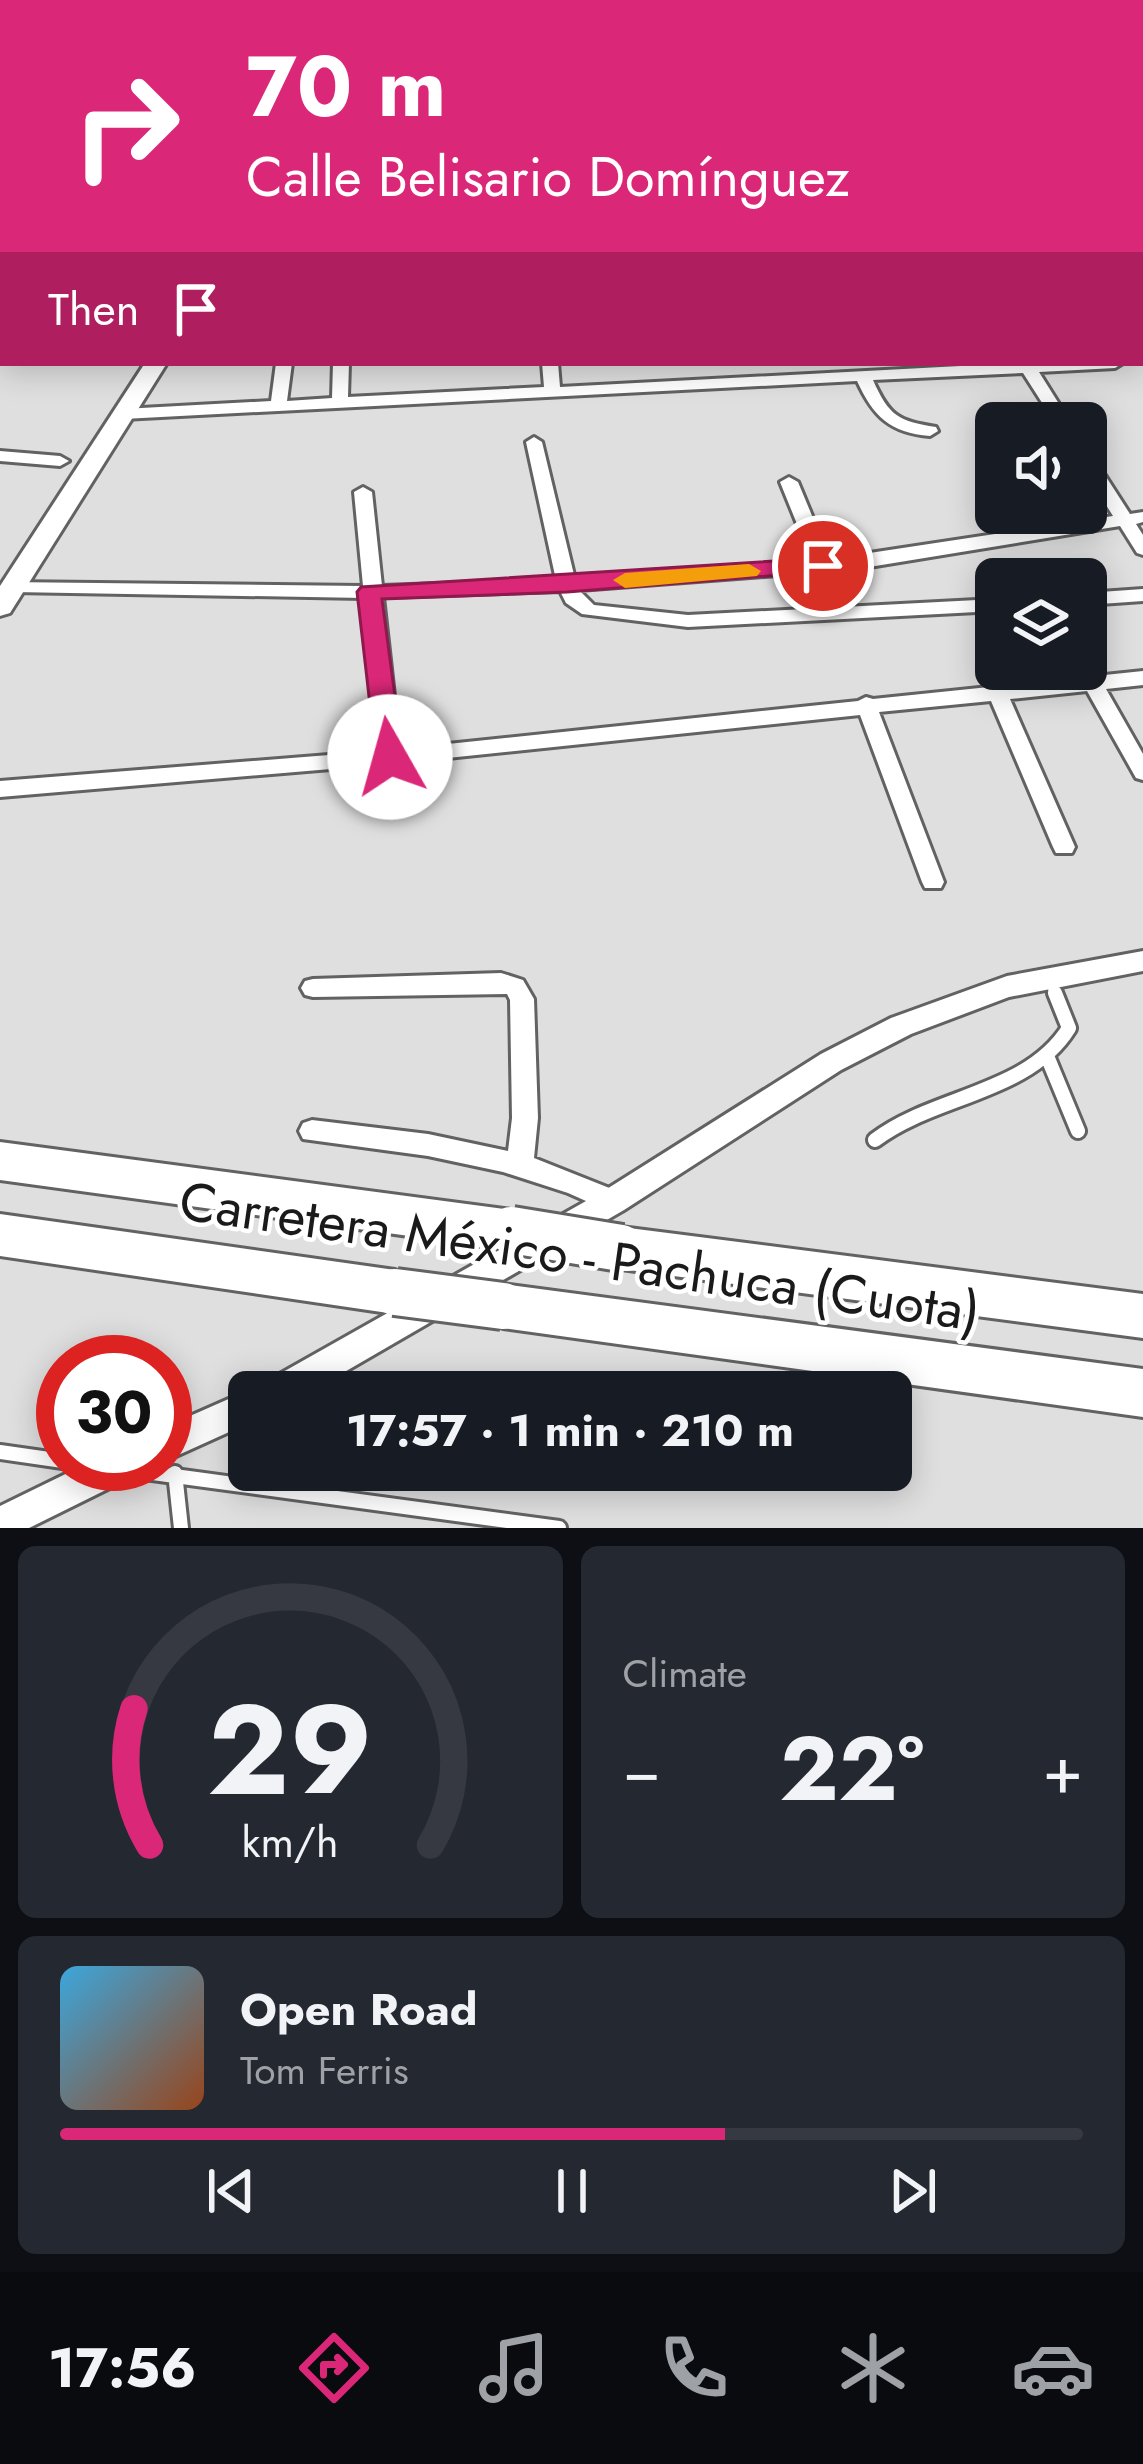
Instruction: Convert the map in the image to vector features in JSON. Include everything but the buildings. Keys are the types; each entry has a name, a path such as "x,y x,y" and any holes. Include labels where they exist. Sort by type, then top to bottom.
{"highway":[{"name":"Carretera México - Pachuca (Cuota)","path":"0,1161 1143,1316"},
{"name":"Carretera México - Pachuca (Cuota)","path":"0,1235 1143,1394"}],"main road":[{"path":"6,596 154,366"}],"street":[{"path":"278,406 284,366"},
{"path":"340,403 341,366"},
{"path":"550,366 554,393"},
{"path":"681,366 688,386"},
{"path":"123,414 688,386 818,371 863,377 1026,366 1049,402"},
{"path":"863,377 887,421 901,429 930,431"},
{"path":"533,442 567,585 573,599 589,610 688,621 975,606"},
{"path":"0,456 60,461"},
{"path":"789,482 823,566"},
{"path":"1107,485 1134,519 1143,549"},
{"path":"363,492 369,592 390,757"},
{"path":"6,596 567,585 823,566 1134,519"},
{"path":"1107,598 1143,595"},
{"path":"1107,681 1143,678"},
{"path":"0,789 390,757 1008,690"},
{"path":"1096,690 1143,773"},
{"path":"997,691 1064,847"},
{"path":"866,704 933,882"},
{"path":"316,1371 614,1201 831,1061 954,1004 1049,977 1143,961"},
{"path":"313,988 501,982 515,987 522,999 523,1022 520,1163"},
{"path":"312,1131 430,1144 520,1163 614,1201"},
{"path":"192,1444 228,1420"},
{"path":"0,1524 59,1491"}],"lane":[{"path":"875,1140 909,1114 1011,1077 1065,1040 1069,1028 1049,977"},
{"path":"1047,1056 1078,1132"},
{"path":"0,1452 36,1457"},
{"path":"192,1463 559,1528"},
{"path":"175,1491 181,1528"}],"slow traffic":[{"path":"625,580 749,571"}],"route":[{"path":"390,757 369,592 567,585 823,566"}]}
